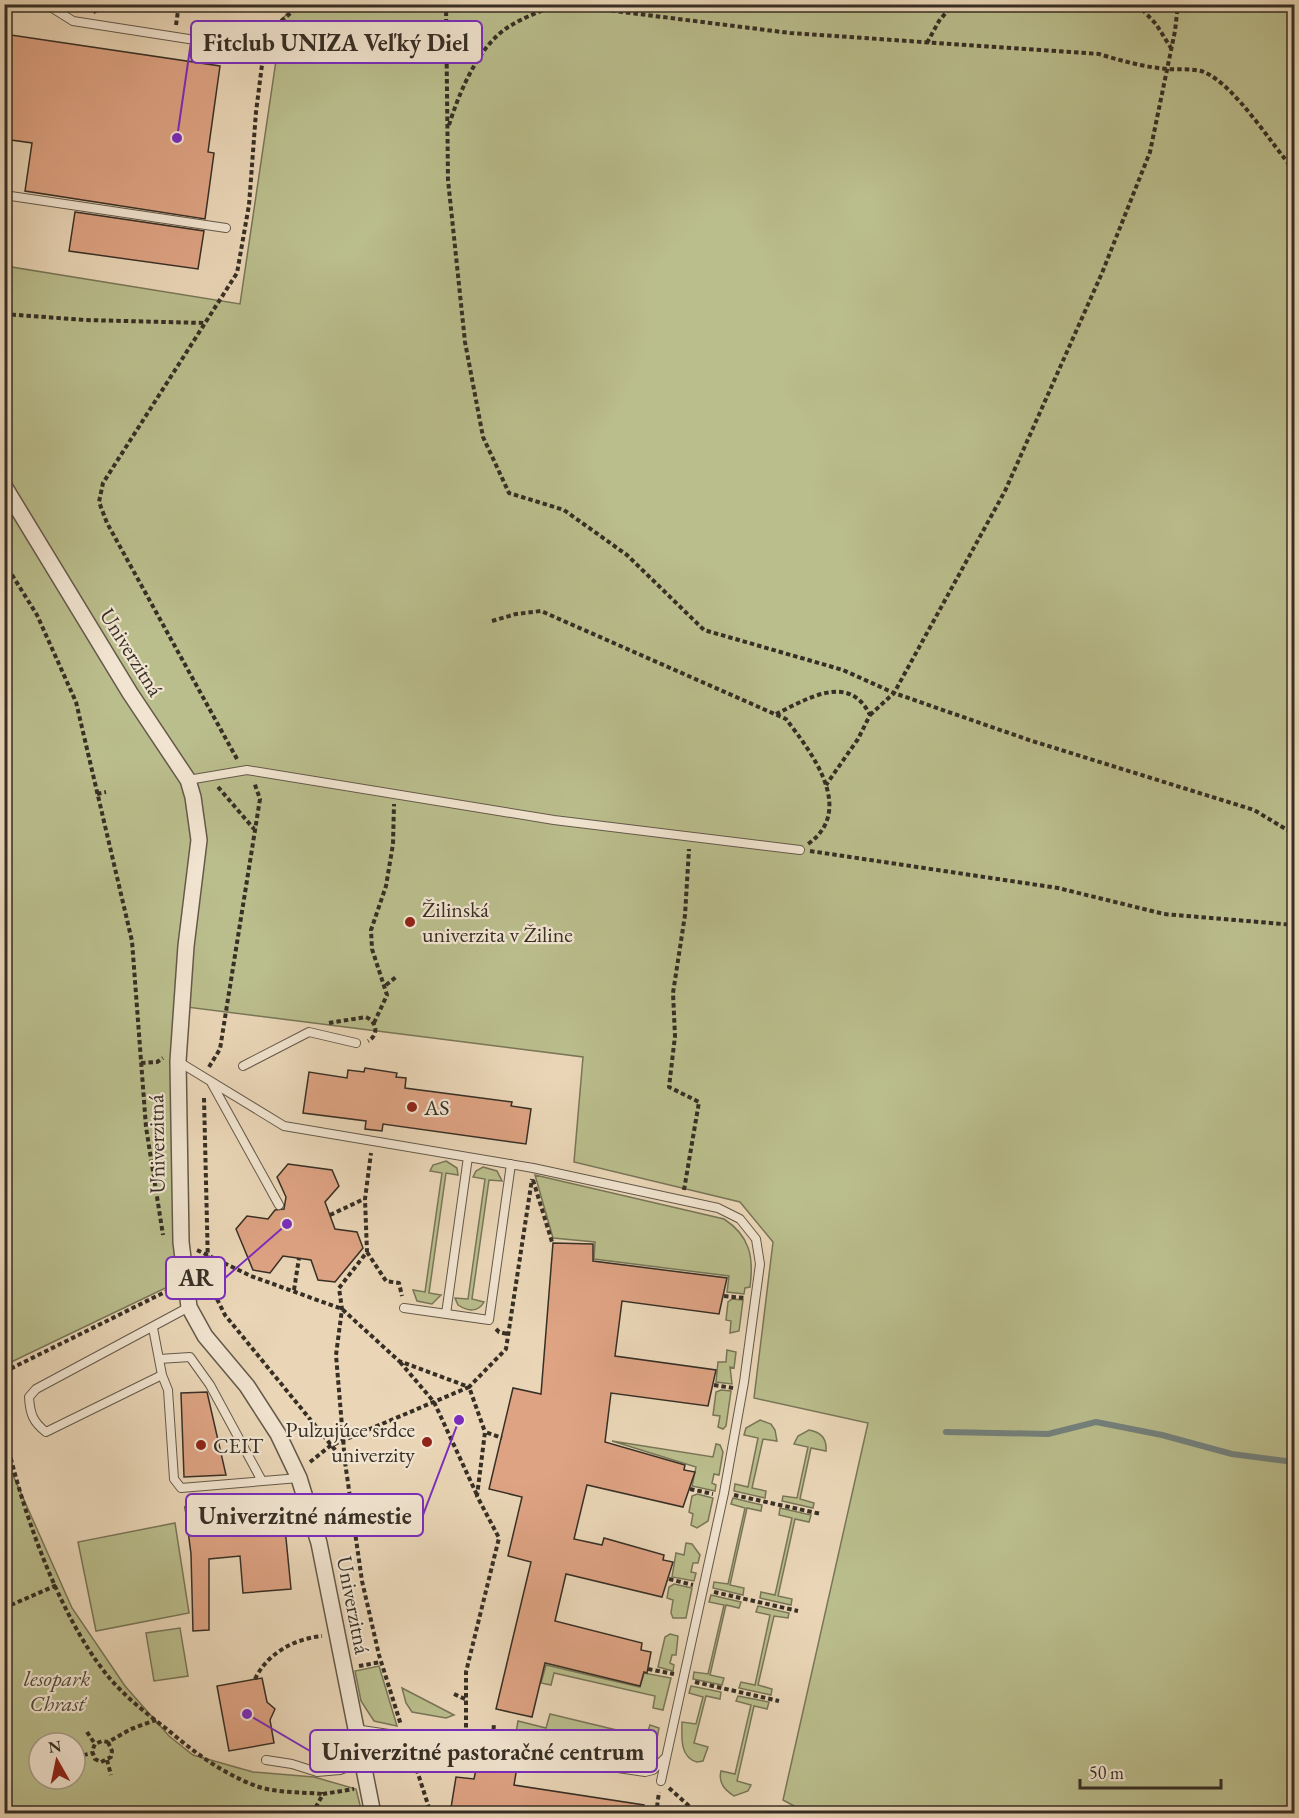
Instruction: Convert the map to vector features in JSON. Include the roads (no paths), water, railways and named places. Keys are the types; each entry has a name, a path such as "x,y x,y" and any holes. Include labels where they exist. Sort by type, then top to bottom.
{"street":[{"name":"Univerzitná","path":"4,486 130,693 188,780 194,797 199,840 186,946 178,1061 181,1242 189,1307 205,1336 247,1386 278,1434 298,1475 319,1543 373,1814"}],"lane":[{"path":"46,4 73,21 253,49"},
{"path":"4,195 226,228"},
{"path":"188,780 247,770 554,820 800,850"},
{"path":"243,1066 309,1032 356,1042"},
{"path":"178,1061 284,1126 512,1164 718,1208 740,1219 756,1239 760,1264 744,1382 720,1494 704,1590 661,1781"},
{"path":"207,1078 279,1205"},
{"path":"446,1314 468,1157"},
{"path":"404,1308 489,1320 512,1164"},
{"path":"162,1375 46,1432 35,1423 30,1410 29,1397 36,1389 189,1307"},
{"path":"153,1328 162,1375 168,1390 174,1479 181,1488 262,1481 298,1475"},
{"path":"159,1359 190,1357 210,1385 262,1481"},
{"path":"355,1729 645,1772 653,1770 667,1756"},
{"path":"266,1760 292,1764 317,1772 340,1770 362,1761"}],"waterway":[{"path":"946,1432 1048,1434 1096,1422 1162,1435 1232,1454 1294,1462"}],"place":[{"name":"Fitclub UNIZA Veľký Diel","path":"177,138"},
{"name":"Žilinská univerzita v Žiline","path":"410,922"},
{"name":"AS","path":"412,1107"},
{"name":"AR","path":"287,1224"},
{"name":"Univerzitné námestie","path":"459,1420"},
{"name":"Pulzujúce srdce univerzity","path":"427,1442"},
{"name":"CEIT","path":"201,1445"},
{"name":"Univerzitné pastoračné centrum","path":"247,1714"}],"park label":[{"name":"lesopark Chrasť","path":"57,1691"}]}
